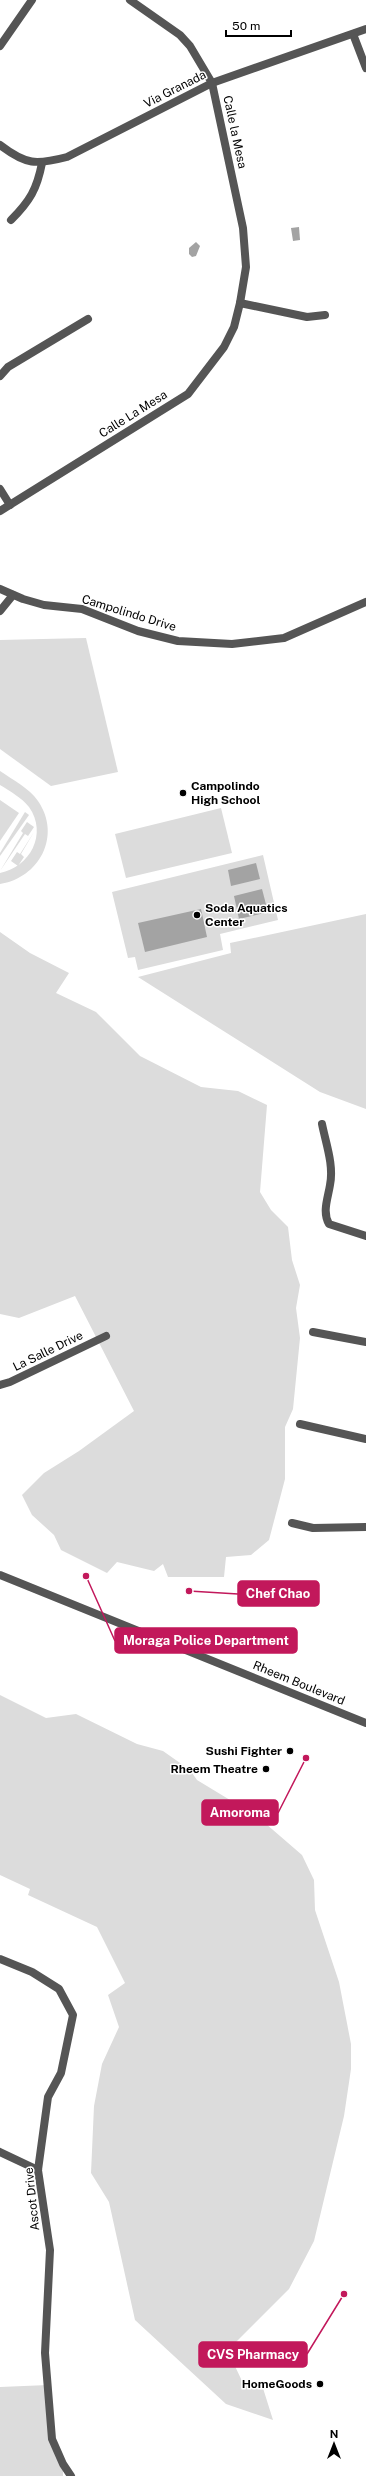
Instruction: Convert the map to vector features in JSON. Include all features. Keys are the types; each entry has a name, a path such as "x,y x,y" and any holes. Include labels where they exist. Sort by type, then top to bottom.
{"street":[{"path":"0,46 32,0"},
{"name":"Calle la Mesa","path":"130,0 180,35 194,52 212,83 242,228 246,267 240,303"},
{"name":"Via Granada","path":"0,145 17,158 42,163 67,157 212,83 366,29"},
{"path":"353,34 366,68"},
{"path":"12,220 26,204 38,184 42,163"},
{"path":"240,303 307,317 325,315"},
{"name":"Calle La Mesa","path":"0,511 188,394 224,347 234,327 240,303"},
{"path":"0,376 8,367 88,319"},
{"path":"0,489 10,505"},
{"name":"Campolindo Drive","path":"0,588 13,595 44,605 82,609 138,631 178,641 232,644 284,638 366,602"},
{"path":"0,611 13,595"},
{"path":"322,1124 331,1169 325,1211 326,1220 329,1224 366,1236"},
{"path":"313,1332 366,1342"},
{"name":"La Salle Drive","path":"0,1385 10,1382 106,1336"},
{"path":"300,1424 366,1439"},
{"path":"292,1523 313,1528 366,1527"},
{"name":"Rheem Boulevard","path":"0,1575 366,1724"},
{"name":"Ascot Drive","path":"0,1959 32,1972 60,1989 73,2015 61,2073 48,2097 38,2170 50,2250 45,2353 52,2439 63,2464 71,2476"},
{"path":"0,2152 38,2170"}],"shaded area":[{"path":"299,227 300,240 293,241 291,228"},
{"path":"196,242 200,246 196,256 192,257 189,254 189,248"},
{"path":"86,638 118,772 51,786 0,749 0,640"},
{"path":"0,771 20,784 34,796 45,814 48,828 47,841 43,853 35,864 26,873 14,880 0,884 0,873 11,870 20,864 33,848 37,828 29,807 12,792 0,785"},
{"path":"0,800 19,813 0,841"},
{"path":"221,808 232,853 126,878 115,834"},
{"path":"25,812 29,815 0,856 0,853"},
{"path":"27,822 34,827 28,836 25,834 0,871 23,833 21,831"},
{"path":"34,832 21,854 24,857 18,866 11,861 17,852 20,854"},
{"name":"Soda Aquatics Center","path":"263,855 278,920 220,934 223,950 138,970 135,957 128,958 112,892"},
{"path":"256,863 260,879 231,886 228,870"},
{"path":"262,889 268,912 239,919 234,896"},
{"path":"201,909 207,937 145,952 138,923"},
{"path":"366,914 366,1109 320,1092 138,977 231,953 230,943"},
{"path":"0,932 30,953 69,973 56,993 96,1012 140,1056 201,1087 238,1091 267,1105 260,1192 271,1210 288,1227 292,1260 300,1285 296,1308 300,1338 293,1409 285,1427 285,1479 269,1540 251,1555 226,1557 224,1577 168,1577 163,1564 154,1571 117,1562 107,1573 61,1550 54,1535 32,1515 22,1495 44,1473 79,1451 134,1411 75,1296 19,1318 0,1314"},
{"path":"0,1695 46,1718 76,1714 137,1744 163,1751 190,1770 197,1780 258,1817 302,1855 314,1880 315,1910 339,1982 351,2044 351,2069 344,2116 314,2241 289,2289 233,2345 233,2362 242,2381 262,2385 273,2420 226,2404 135,2320 109,2202 91,2173 94,2106 102,2064 119,2027 108,1995 125,1983 97,1927 28,1895 30,1889 0,1875"},
{"path":"48,2385 52,2439 63,2464 63,2476 0,2476 0,2387"}],"place":[{"name":"Campolindo High School","path":"183,793"},
{"name":"Soda Aquatics Center","path":"197,915"},
{"name":"Moraga Police Department","path":"86,1576"},
{"name":"Chef Chao","path":"189,1591"},
{"name":"Sushi Fighter","path":"290,1751"},
{"name":"Amoroma","path":"306,1758"},
{"name":"Rheem Theatre","path":"266,1769"},
{"name":"CVS Pharmacy","path":"344,2294"},
{"name":"HomeGoods","path":"320,2384"}]}
